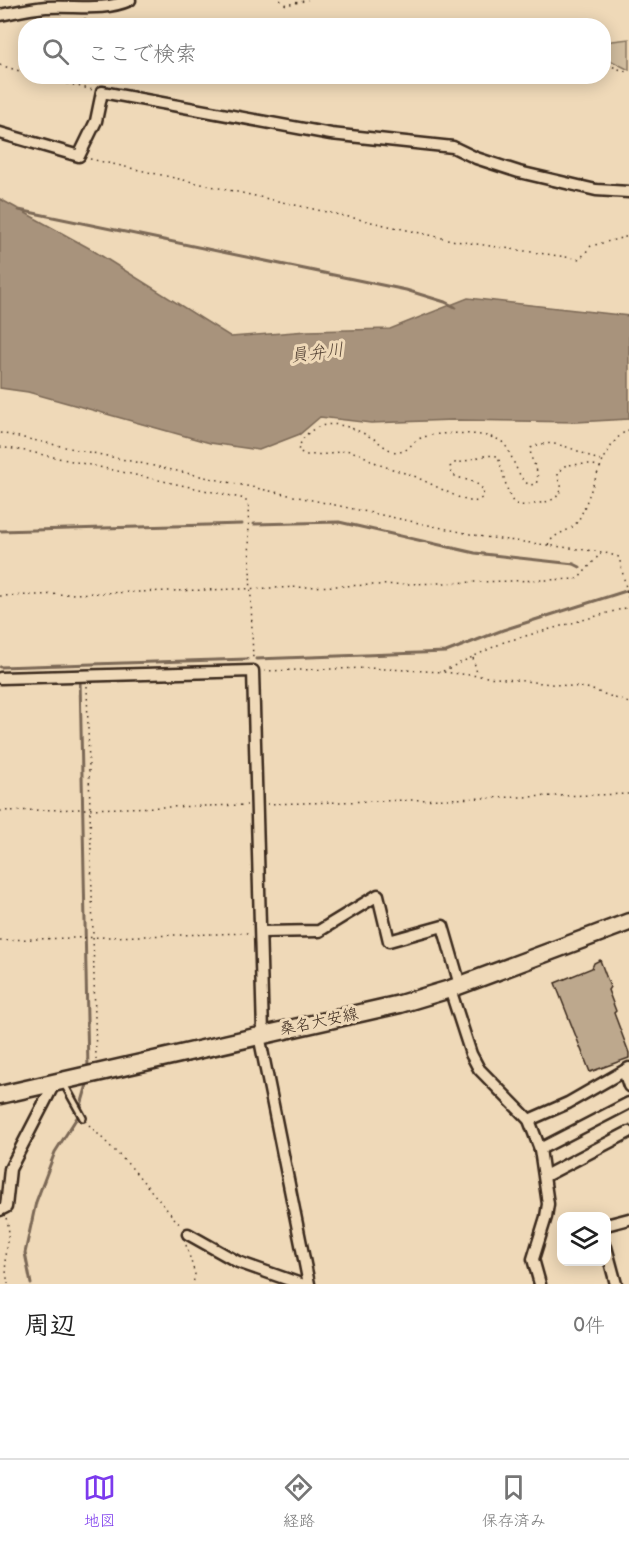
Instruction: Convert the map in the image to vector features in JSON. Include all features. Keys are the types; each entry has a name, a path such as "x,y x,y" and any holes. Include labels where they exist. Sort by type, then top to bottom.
{"main road":[{"name":"桑名大安線","path":"0,1095 400,1004 455,987 629,922"}],"street":[{"path":"0,15 47,7 80,9 115,5 130,0"},
{"path":"0,133 79,156 96,120 102,93 331,134 453,147 476,158 519,172 596,190 629,192"},
{"path":"0,678 254,671 262,932 261,1035 309,1284"},
{"path":"262,932 319,931 378,895 389,941 443,926 471,1054 479,1069 529,1120 540,1149 545,1176 547,1210 533,1259 540,1284"},
{"path":"529,1120 568,1103 626,1069 629,1086"},
{"path":"2,1209 6,1207 10,1169 58,1081"},
{"path":"540,1149 629,1103"},
{"path":"545,1176 629,1132"},
{"path":"611,1224 629,1219"},
{"path":"188,1234 238,1262 301,1284"},
{"path":"611,1266 616,1284"}],"lane":[{"path":"58,1081 83,1118"}],"path":[{"path":"280,0 286,4 308,0"},
{"path":"0,65 18,71"},
{"path":"611,65 629,73"},
{"path":"68,84 102,93"},
{"path":"79,156 445,238 545,255 580,259 591,246 629,236"},
{"path":"601,467 590,464 566,465 558,472 562,488 559,495 551,501 527,505 516,504 510,499 503,466 497,456 486,454 454,463 450,467 451,474 479,484 484,491 482,498 474,502 462,499 414,476 380,465 360,454 346,450 330,454 307,455 298,451 300,442 310,431 324,424 337,424 376,440 390,451 400,453 408,450 412,443 421,437 437,434 465,434 492,438 501,441 508,450 522,480 529,485 536,484 538,478 538,469 530,454 531,448 538,444 547,442 603,462"},
{"path":"548,545 551,538 571,530 579,521 603,462 624,432 629,430"},
{"path":"0,432 484,537 618,556 629,600"},
{"path":"0,447 244,499 248,505 254,671 367,668 443,672 587,688 629,703"},
{"path":"0,596 578,579 602,552"},
{"path":"443,672 504,642 629,607"},
{"path":"473,657 477,675"},
{"path":"86,675 92,938 91,1073"},
{"path":"0,811 629,794"},
{"path":"0,940 262,932"},
{"path":"83,1118 132,1167 188,1234 185,1241 195,1274 193,1284"},
{"path":"2,1209 10,1231 6,1250 8,1284"}],"shaded area":[{"path":"629,39 629,70 611,61 611,41"}],"water":[{"name":"員弁川","path":"0,199 89,248 231,337 307,331 390,329 468,298 629,316 629,419 577,422 453,420 371,423 320,417 300,434 259,450 210,443 28,392 0,388"}],"building":[{"path":"600,960 610,987 608,990 616,1011 614,1013 629,1058 590,1072 555,983 592,968 594,963"}],"waterway":[{"path":"19,210 406,290 455,307"},
{"path":"254,524 339,522 475,553 574,564 580,567"},
{"path":"0,531 242,524"},
{"path":"256,659 446,652 503,630 629,590"},
{"path":"0,667 247,659"},
{"path":"80,679 88,1068"},
{"path":"31,1284 25,1253 36,1202 55,1152 78,1116 88,1081"}]}
